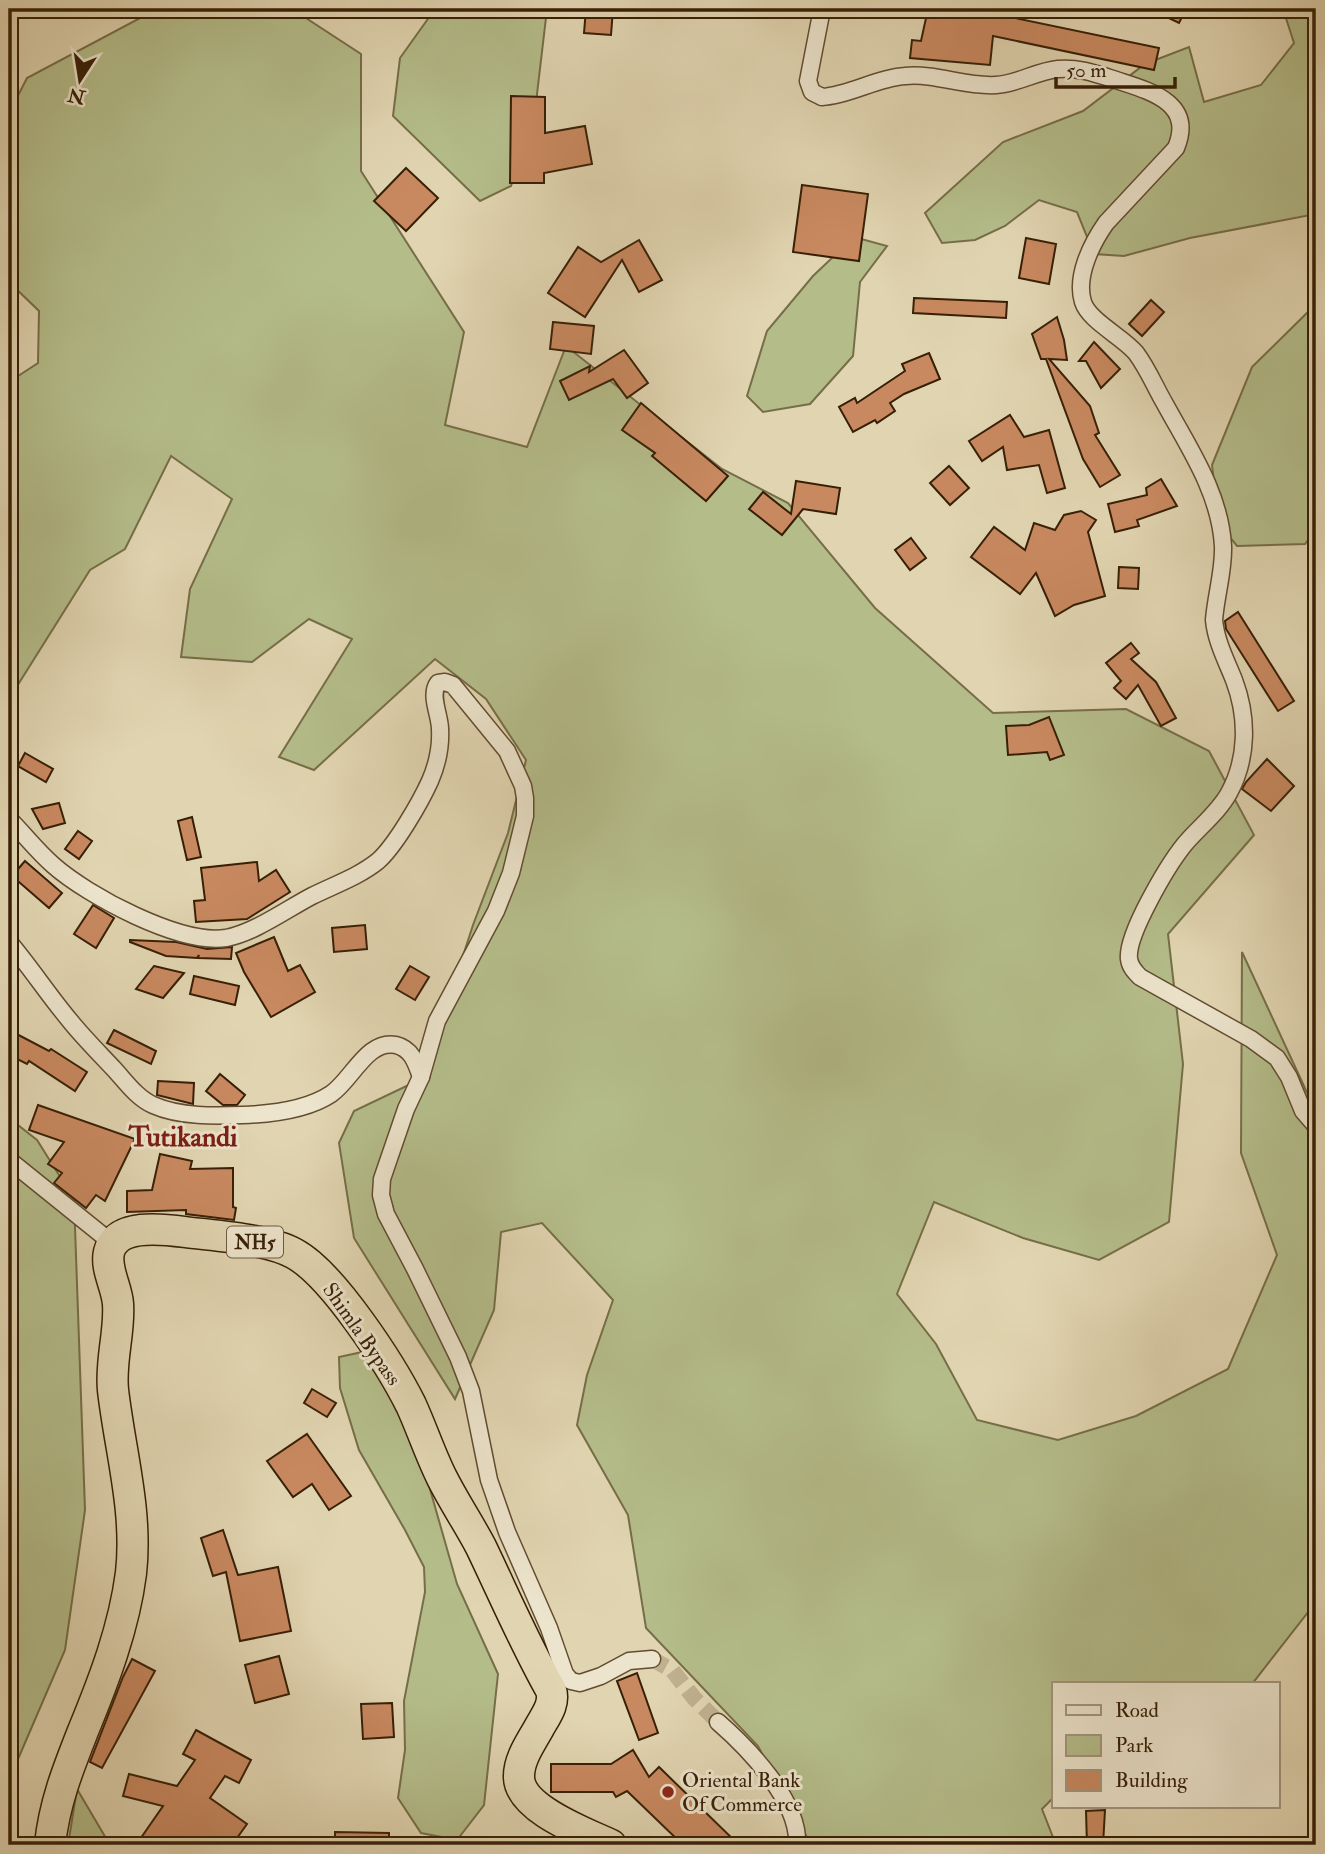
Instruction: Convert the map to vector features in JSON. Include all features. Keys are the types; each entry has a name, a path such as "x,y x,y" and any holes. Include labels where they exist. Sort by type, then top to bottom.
{"highway":[{"name":"Shimla Bypass","path":"112,1243 123,1235 139,1231 172,1230 272,1245 291,1251 306,1260 339,1295 382,1357 410,1404 441,1477 479,1543 551,1690 553,1699 549,1710 522,1761 519,1777 523,1791 530,1801 554,1817 611,1845"},
{"path":"50,1845 59,1791 119,1634 127,1603 132,1556 132,1508 113,1387 118,1304 108,1264 112,1243"}],"street":[{"path":"822,9 808,80 812,92 822,97 845,93 886,78 925,76 997,85 1058,69 1070,69 1152,92 1175,109 1180,126 1176,148 1097,236 1083,273 1082,300 1088,312 1131,347 1143,363 1206,480 1223,546 1215,631 1242,710 1244,737 1242,761 1234,783 1223,803 1184,845 1168,869 1133,935 1129,960 1140,977 1259,1044 1277,1058 1289,1077 1303,1111 1316,1126"},
{"path":"9,819 55,867 121,908 153,923 192,936 212,939 243,933 356,876 384,856 424,793 433,772 439,751 440,728 434,688 441,681 453,685 507,751 523,786 526,807 519,846 496,911 441,1013 421,1077 392,1147 382,1179 381,1195 386,1214 415,1269 471,1391 489,1480 507,1532 537,1599 565,1674 571,1681 583,1682 629,1661 652,1659"},
{"path":"9,942 71,1023 139,1096 153,1105 190,1114 222,1116 253,1115 313,1103 330,1095 342,1085 369,1052 386,1044 405,1048 414,1058 421,1077"},
{"path":"9,1160 112,1243"},
{"path":"718,1722 738,1740 776,1787 793,1817 798,1835 797,1845"}],"green space":[{"path":"157,9 292,9 361,54 361,171 464,332 445,425 527,447 566,346 722,469 788,503 875,608 993,713 1126,709 1209,751 1254,835 1168,934 1183,1064 1169,1222 1099,1260 1023,1238 934,1202 897,1294 936,1344 977,1420 1058,1440 1136,1416 1228,1369 1277,1255 1241,1153 1242,952 1316,1112 1316,1602 1254,1682 1052,1682 1052,1799 1042,1809 1056,1845 811,1845 758,1746 646,1628 628,1515 577,1425 587,1375 613,1300 542,1223 501,1232 494,1310 455,1399 354,1238 339,1143 354,1111 415,1082 444,1014 473,925 508,833 526,760 486,699 435,659 314,770 279,757 352,639 309,619 252,662 181,657 190,589 232,499 171,456 125,549 90,570 14,691 9,691 9,382 38,363 39,311 9,282 9,113 27,78"},
{"path":"435,9 547,9 535,111 511,186 480,201 393,116 400,58"},
{"path":"1283,9 1316,9 1316,214 1190,238 1124,256 1094,254 1077,212 1039,200 1005,226 975,240 942,243 925,213 1003,142 1083,111 1145,64 1189,47 1204,102 1261,85 1294,43"},
{"path":"854,237 887,246 860,282 853,356 810,404 763,412 747,396 767,331 813,276"},
{"path":"1316,304 1316,530 1305,544 1237,546 1219,524 1212,465 1252,367"},
{"path":"9,1118 37,1140 74,1199 85,1510 65,1650 9,1780"},
{"path":"367,1351 412,1426 457,1584 498,1674 484,1805 457,1840 421,1833 398,1798 405,1750 404,1701 425,1592 424,1567 359,1450 340,1388 339,1357"},
{"path":"77,1789 110,1845 68,1845"}],"building":[{"path":"586,9 613,9 611,35 584,33"},
{"path":"928,9 972,9 1159,48 1154,70 993,36 990,65 910,58 912,40 921,41"},
{"path":"1150,9 1186,9 1179,23"},
{"path":"511,96 545,97 545,133 585,126 592,164 544,173 544,183 510,183"},
{"path":"406,168 438,198 406,231 374,201"},
{"path":"802,185 868,194 859,261 793,252"},
{"path":"1026,238 1056,244 1049,284 1019,278"},
{"path":"639,240 662,280 639,292 622,260 585,317 548,293 578,247 601,262"},
{"path":"914,298 1007,302 1006,318 913,313"},
{"path":"1151,300 1164,312 1142,336 1129,324"},
{"path":"1057,317 1067,360 1049,359 1090,406 1099,433 1095,435 1120,475 1100,487 1083,459 1046,359 1041,359 1032,334"},
{"path":"553,322 594,326 591,354 550,349"},
{"path":"1094,342 1120,369 1101,388 1086,361 1079,361"},
{"path":"624,350 648,383 627,398 613,379 569,400 560,381 590,366 589,372"},
{"path":"929,353 940,379 904,394 890,403 895,411 877,423 875,420 853,432 839,407 855,398 857,403 905,371 902,364"},
{"path":"641,403 728,476 706,501 652,456 655,453 622,430"},
{"path":"1010,415 1024,437 1049,430 1065,488 1047,493 1039,465 1007,470 1003,447 982,461 969,441"},
{"path":"949,466 969,488 950,505 930,483"},
{"path":"1161,479 1177,506 1137,520 1139,526 1115,532 1108,504 1147,495 1146,488"},
{"path":"796,481 840,488 836,514 803,509 782,535 749,509 763,492 791,514"},
{"path":"1081,511 1096,520 1088,532 1105,596 1074,605 1055,616 1036,573 1020,594 971,557 994,527 1025,550 1034,523 1055,530 1064,515"},
{"path":"911,538 926,558 910,570 895,550"},
{"path":"1119,567 1139,568 1138,589 1118,588"},
{"path":"1238,612 1294,701 1278,711 1226,629 1225,621"},
{"path":"1131,643 1139,653 1131,659 1156,682 1176,718 1161,726 1138,685 1126,699 1114,688 1121,681 1106,663"},
{"path":"1049,717 1064,755 1050,760 1047,752 1008,755 1006,726 1029,725"},
{"path":"25,753 53,769 46,782 18,766"},
{"path":"1267,759 1294,786 1271,811 1242,789"},
{"path":"59,803 65,823 43,829 32,809"},
{"path":"192,817 201,857 187,860 178,821"},
{"path":"78,831 92,841 79,859 65,849"},
{"path":"25,861 62,893 49,908 12,876"},
{"path":"257,862 259,881 276,870 290,892 247,919 196,922 194,901 205,900 201,868"},
{"path":"93,905 114,918 96,948 74,934"},
{"path":"365,925 367,949 334,952 332,928"},
{"path":"274,937 288,971 300,965 315,992 271,1017 236,953"},
{"path":"130,940 176,942 207,949 232,947 231,959 198,958 199,955 197,958 166,956"},
{"path":"154,966 184,973 163,998 136,989"},
{"path":"410,966 429,977 415,1000 396,989"},
{"path":"194,976 239,986 235,1005 190,994"},
{"path":"9,1030 49,1051 51,1049 87,1072 75,1091 29,1061 27,1064 9,1055"},
{"path":"114,1030 156,1051 151,1064 107,1043"},
{"path":"220,1074 245,1095 237,1105 223,1105 206,1091"},
{"path":"158,1081 194,1083 193,1104 157,1095"},
{"path":"38,1105 135,1139 105,1201 96,1195 86,1208 54,1183 62,1173 48,1164 64,1142 29,1130"},
{"path":"160,1154 192,1161 190,1169 233,1168 233,1207 236,1208 234,1220 186,1214 186,1210 127,1212 127,1191 152,1190"},
{"path":"312,1389 336,1403 327,1417 304,1403"},
{"path":"307,1434 351,1496 329,1510 312,1484 293,1497 267,1461"},
{"path":"223,1530 238,1575 278,1567 291,1631 240,1641 226,1572 213,1576 201,1538"},
{"path":"279,1656 289,1694 255,1703 245,1665"},
{"path":"132,1659 155,1671 102,1768 90,1762"},
{"path":"637,1673 658,1733 639,1740 617,1681"},
{"path":"392,1703 394,1737 363,1739 361,1704"},
{"path":"196,1730 251,1760 239,1783 225,1776 210,1798 247,1824 232,1845 136,1845 163,1806 123,1796 129,1774 177,1786 195,1760 183,1754"},
{"path":"633,1750 649,1777 659,1767 739,1845 683,1845 627,1791 616,1797 613,1792 551,1792 551,1764 611,1764"},
{"path":"1105,1810 1103,1845 1087,1845 1086,1811"},
{"path":"335,1832 389,1833 389,1845 335,1845"}],"tunnel":[{"path":"652,1659 672,1670 718,1722"}],"place":[{"name":"Oriental Bank Of Commerce","path":"668,1792"}],"district":[{"name":"Tutikandi","path":"183,1136"}]}
